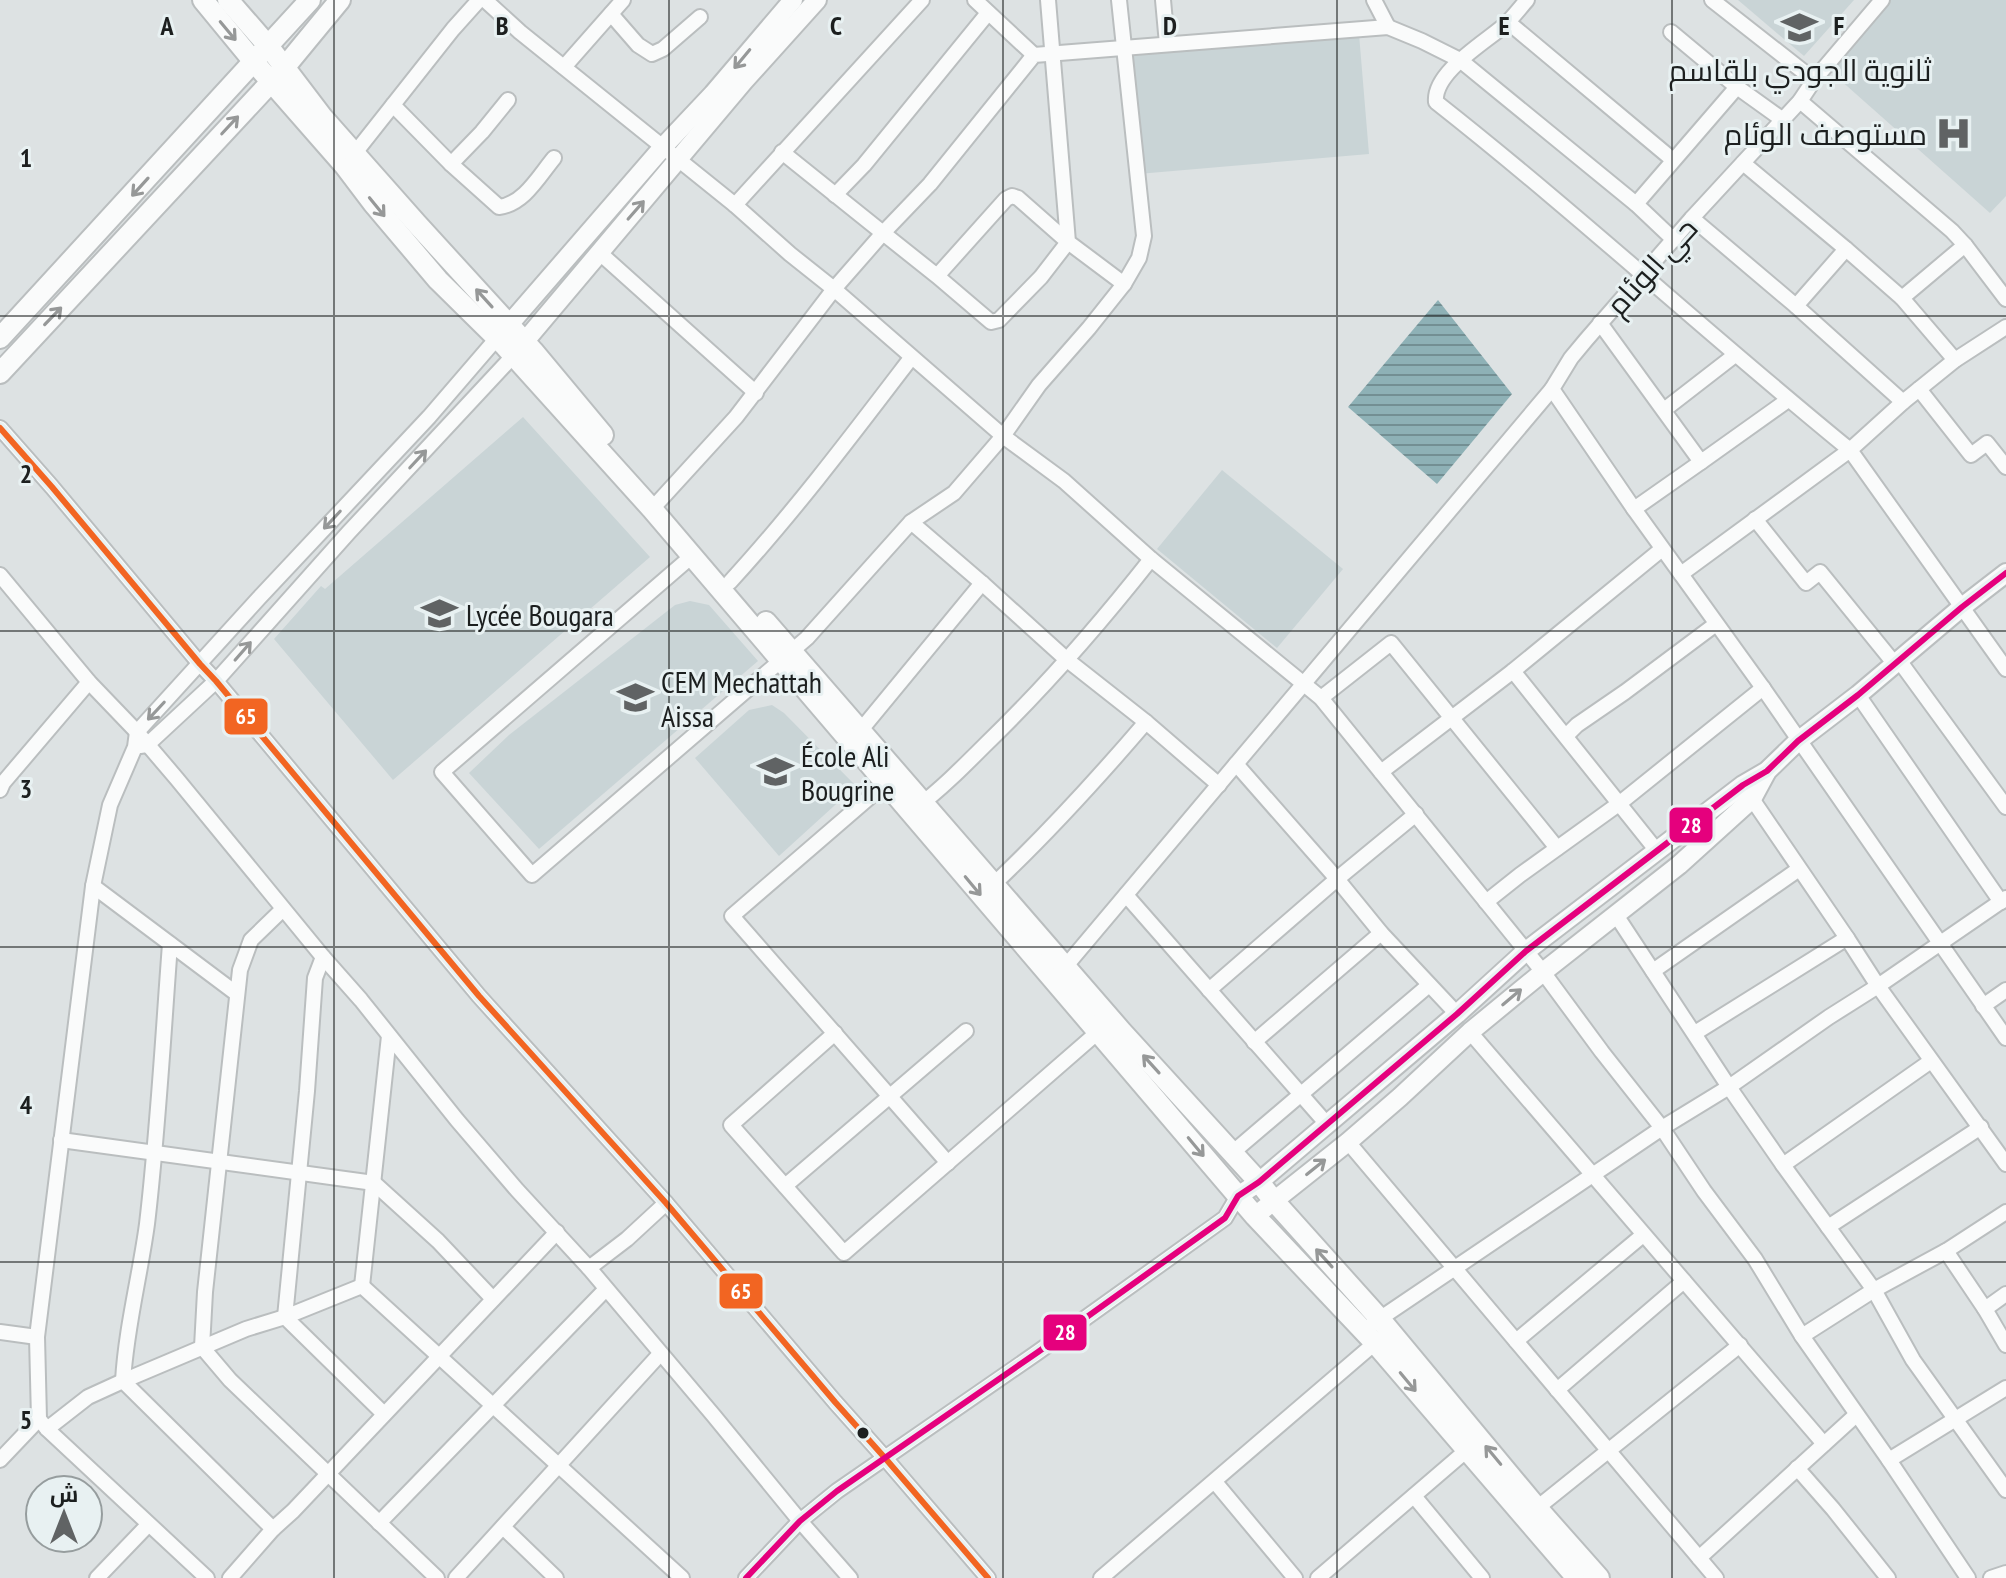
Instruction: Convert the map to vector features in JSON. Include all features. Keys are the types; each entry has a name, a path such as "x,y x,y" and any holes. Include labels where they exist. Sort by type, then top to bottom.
{"main road":[{"path":"203,0 323,118 350,159 416,223 503,332 656,506 730,582 886,783 994,884 1060,973 1098,1032 1255,1216 1373,1331 1599,1578"},
{"path":"228,0 261,55"},
{"path":"0,338 310,0"},
{"path":"0,373 278,75 340,0"},
{"path":"656,506 692,556 860,731 916,808 1060,973 1259,1182 1467,1450 1577,1578"}],"street":[{"path":"350,159 482,0 735,205 1003,436 1064,481 1151,559 1304,683 1321,698 1416,814 1543,972 1662,1128 1755,1259 1802,1336 1968,1578"},
{"path":"564,67 623,0"},
{"path":"140,741 216,681 519,348 744,81 817,0"},
{"path":"735,205 922,0"},
{"path":"975,0 1034,55"},
{"path":"782,152 991,322 999,320 1041,277 1068,242 1048,0"},
{"path":"692,556 442,772 532,875 807,638 911,522 954,493 1124,284 1139,258 1144,236 1119,0"},
{"path":"1163,0 1167,44"},
{"path":"1374,0 1388,27"},
{"path":"1527,0 1508,22 1460,60 1439,86 1435,94 1436,102 1850,450 2006,669"},
{"path":"1712,0 1814,80"},
{"name":"حي الوئام","path":"1060,973 1552,389 1571,358 1600,323 1800,101 1882,0"},
{"path":"207,1578 43,1424 37,1337 93,886 110,805 140,741 200,664 429,417 791,1"},
{"path":"835,195 864,165 988,13"},
{"path":"611,14 638,45 652,54 663,49 700,17"},
{"path":"1508,22 1673,160"},
{"path":"656,506 756,393 834,289 930,184 1034,55 1388,27 1460,60 1636,204 1674,240"},
{"path":"1671,32 1737,87 1783,120"},
{"path":"1636,204 1737,87"},
{"path":"451,164 508,100"},
{"path":"1800,101 1952,231 2006,299"},
{"path":"393,105 499,207 511,205 523,195 554,158"},
{"path":"1743,163 1902,298 1955,360"},
{"path":"937,276 1012,196 1124,284"},
{"path":"1692,218 1903,402"},
{"path":"1902,298 1965,245"},
{"path":"1796,306 1846,249"},
{"path":"601,254 756,393"},
{"path":"1600,323 1701,462"},
{"path":"1681,574 1850,450 1955,360 2006,327"},
{"path":"1664,410 1735,355"},
{"path":"730,582 770,538 911,358"},
{"path":"1552,389 2006,1038"},
{"path":"1919,389 1971,455 1987,443 2006,467"},
{"path":"1634,509 1788,400"},
{"path":"0,428 479,996 666,1203 988,1578"},
{"path":"1755,519 1806,583 1820,572 1896,661 2006,807"},
{"path":"911,522 1066,659 1219,785"},
{"path":"1381,772 1513,671 1662,549"},
{"path":"916,808 1014,717 1151,559"},
{"path":"1225,1218 1255,1216 1348,1142 1470,1032 1679,865 1798,741 2006,573"},
{"path":"0,575 457,1120 589,1268 850,1578"},
{"path":"860,731 982,583"},
{"path":"1566,736 1716,624"},
{"path":"1321,698 1391,643 1557,848"},
{"path":"1513,671 1657,851"},
{"path":"0,790 89,682"},
{"path":"1486,902 1620,803 1763,688"},
{"path":"1101,1578 1215,1482 1373,1331 1455,1269 2004,900 1858,695"},
{"path":"994,884 1044,836 1146,722"},
{"path":"1236,764 1381,933 1457,1014"},
{"path":"886,783 732,916 948,1163"},
{"path":"746,1578 800,1521 837,1491 1225,1218 1238,1196 1259,1182 1457,1014 1526,951 1657,851 1748,792"},
{"path":"1748,792 1878,986 2006,1164"},
{"path":"1209,990 1416,814"},
{"path":"1653,971 1799,869"},
{"path":"93,886 237,994"},
{"path":"1126,895 1326,1123"},
{"path":"283,909 251,940 240,970 205,1292 202,1347 230,1380 437,1578"},
{"path":"1616,915 1729,1087 1874,1290 1913,1360 2006,1490"},
{"path":"1254,1042 1381,933"},
{"path":"1695,1033 1847,938"},
{"path":"170,944 155,1153 146,1228 125,1346 123,1381 273,1529"},
{"path":"285,1317 315,978 323,957"},
{"path":"1232,1153 1429,985"},
{"path":"1983,1006 2006,990"},
{"path":"785,1186 966,1031"},
{"path":"835,1033 731,1125 844,1253 1098,1032"},
{"path":"1470,1032 1824,1444"},
{"path":"362,1286 389,1036"},
{"path":"1783,1165 1931,1061"},
{"path":"1828,1227 1981,1127"},
{"path":"61,1140 374,1183 438,1241 493,1299"},
{"path":"1348,1142 1716,1578"},
{"path":"589,1268 666,1203"},
{"path":"1802,1336 2006,1212"},
{"path":"230,1578 273,1529 557,1232"},
{"path":"1516,1341 1643,1235"},
{"path":"1946,1251 2006,1345"},
{"path":"1557,1390 1684,1281"},
{"path":"0,1460 43,1424 88,1397 246,1329 362,1286"},
{"path":"362,1286 682,1578"},
{"path":"379,1523 606,1289"},
{"path":"1985,1309 2006,1294"},
{"path":"285,1317 384,1414"},
{"path":"0,1332 37,1337"},
{"path":"1537,1508 1740,1345"},
{"path":"456,1578 660,1354"},
{"path":"1889,1460 2006,1388"},
{"path":"1699,1558 1856,1415"},
{"path":"1318,1578 1467,1450"},
{"path":"1797,1468 1888,1578"},
{"path":"1215,1482 1295,1578"},
{"path":"1414,1496 1482,1578"},
{"path":"97,1578 148,1525"},
{"path":"503,1527 556,1578"},
{"path":"1991,1578 2006,1573"}],"shaded area":[{"name":"ثانوية الجودي بلقاسم","path":"1738,0 1854,0 1804,56"},
{"name":"مستوصف الوئام","path":"1889,0 2006,0 2006,196 1990,213 1829,70"},
{"path":"1359,34 1369,154 1138,174 1128,55"},
{"name":"Lycée Bougara","path":"523,417 650,557 393,780 274,639 321,586 325,589"},
{"path":"1222,470 1343,569 1277,648 1157,549"},
{"name":"CEM Mechattah Aissa","path":"690,601 709,605 758,661 539,849 469,773 509,735 675,605"},
{"name":"École Ali Bougrine","path":"772,705 784,713 856,786 779,856 695,758 749,710"}],"water":[{"path":"1438,300 1512,394 1437,484 1348,407"}],"transit line":[{"name":"65","path":"0,428 479,996 666,1203 988,1578"},
{"name":"28","path":"746,1578 800,1521 837,1491 1225,1218 1238,1196 1259,1182 1457,1014 1526,951 1743,785 1767,771 1798,741 2006,573"}],"place":[{"name":"ثانوية الجودي بلقاسم","path":"1800,28"},
{"name":"مستوصف الوئام","path":"1953,133"},
{"name":"Lycée Bougara","path":"440,614"},
{"name":"CEM Mechattah Aissa","path":"635,698"},
{"name":"École Ali Bougrine","path":"775,772"}]}
